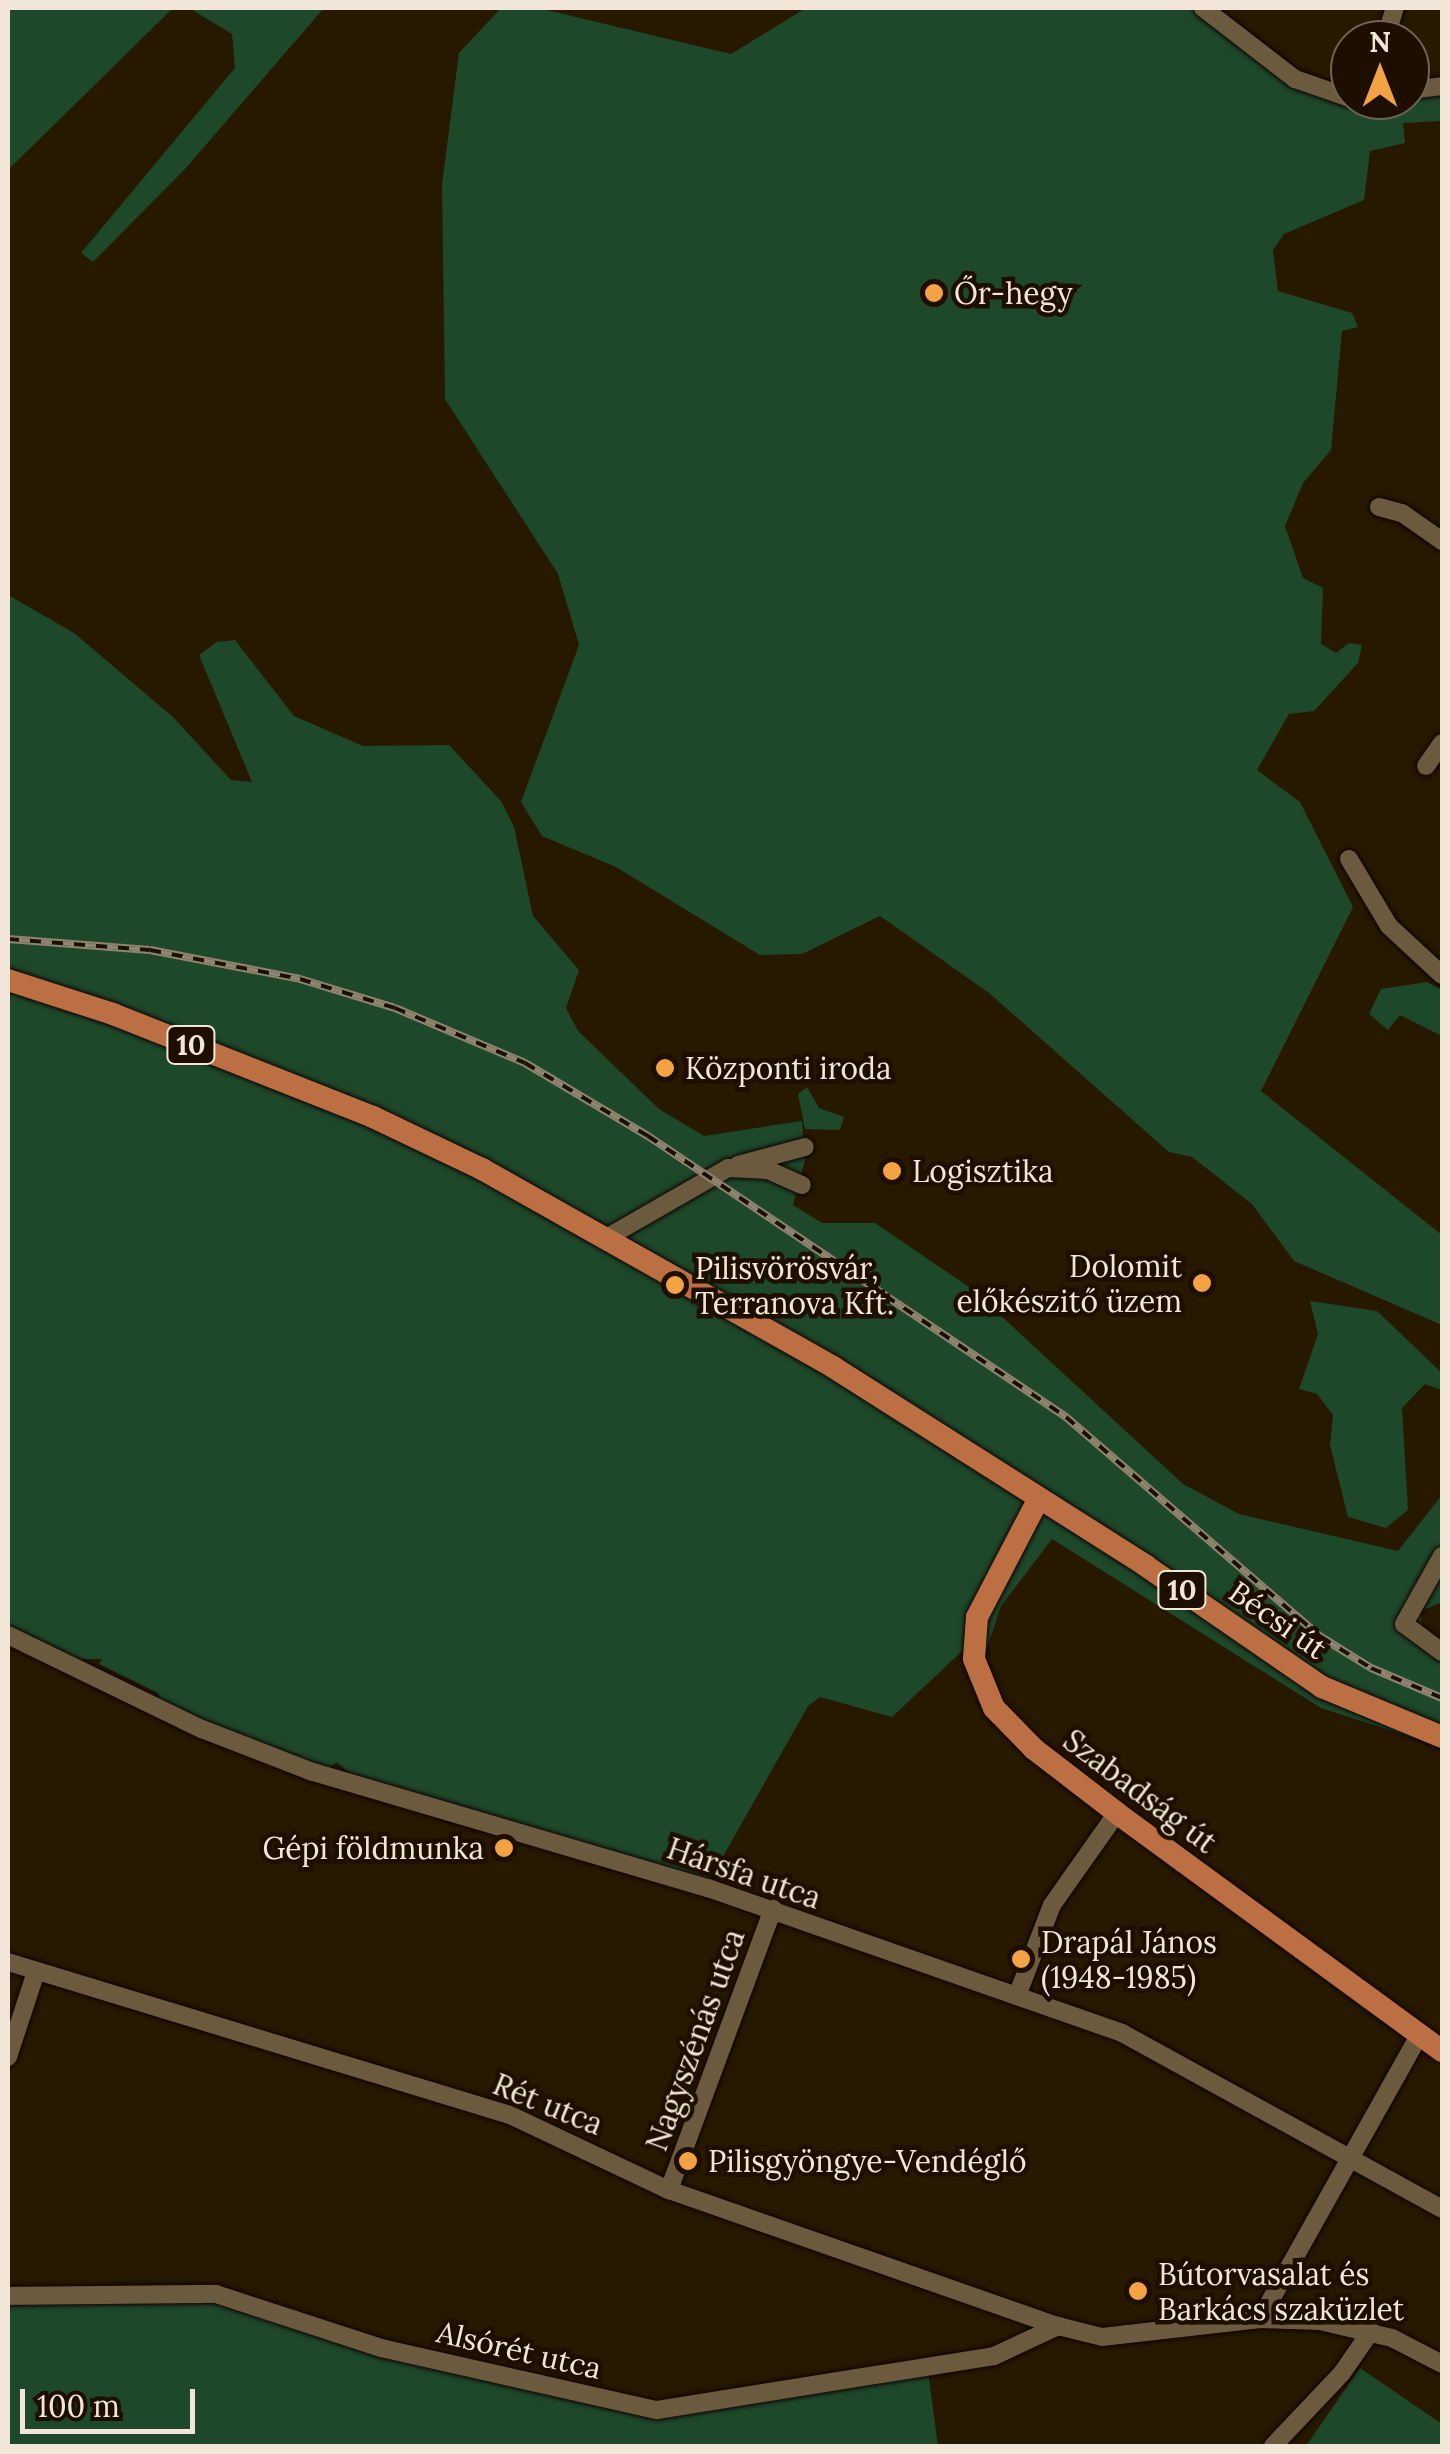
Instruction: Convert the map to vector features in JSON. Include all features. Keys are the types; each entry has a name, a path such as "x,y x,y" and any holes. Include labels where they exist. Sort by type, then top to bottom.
{"main road":[{"name":"10","path":"8,980 113,1014 373,1117 641,1255 1039,1498"},
{"name":"Bécsi út","path":"1039,1498 1322,1688 1442,1737"},
{"name":"Szabadság út","path":"1039,1498 990,1582 977,1618 974,1659 988,1696 1011,1729 1117,1813 1442,2051"}],"street":[{"path":"1203,8 1295,79 1330,91"},
{"path":"1379,507 1402,513 1442,540"},
{"path":"1426,766 1442,742"},
{"path":"1350,858 1389,926 1442,975"},
{"path":"608,1237 643,1222 728,1168 804,1148"},
{"path":"728,1168 768,1170 802,1184"},
{"path":"641,1255 636,1235 643,1222"},
{"path":"1442,1556 1404,1624 1442,1652"},
{"name":"Hársfa utca","path":"8,1635 202,1729 312,1772 772,1909 1148,2043 1442,2209"},
{"path":"1017,1996 1052,1905 1117,1813"},
{"name":"Nagyszénás utca","path":"669,2190 772,1909"},
{"name":"Rét utca","path":"8,1962 510,2115 669,2190 1058,2326 1102,2337 1260,2319 1336,2322 1370,2330 1442,2364"},
{"path":"8,2057 36,1972"},
{"path":"1260,2319 1420,2034"},
{"name":"Alsórét utca","path":"8,2296 216,2294 382,2348 656,2410 819,2388 1021,2346 1058,2326"},
{"path":"1273,2446 1352,2360 1370,2330"}],"green space":[{"path":"8,8 173,8 8,170"},
{"path":"189,8 324,8 185,169 93,262 81,253 235,68 232,34"},
{"path":"501,8 538,8 731,54 806,8 1211,8 1290,83 1330,96 1330,120 1430,120 1430,92 1442,89 1442,121 1403,123 1405,143 1370,151 1364,200 1284,234 1273,250 1278,291 1352,313 1358,327 1342,331 1331,450 1303,483 1285,526 1303,578 1323,588 1321,644 1336,653 1349,643 1362,645 1358,663 1314,711 1289,714 1257,770 1300,802 1353,907 1261,1091 1442,1235 1442,1325 1294,1261 1252,1204 1192,1157 1169,1152 989,993 880,916 802,954 760,955 616,867 542,836 521,802 579,645 558,574 445,399 442,184 459,53"},
{"path":"8,595 74,633 173,717 231,780 252,782 199,655 217,642 235,640 294,716 363,746 449,745 501,801 514,827 533,916 579,970 566,1008 578,1031 659,1109 704,1136 802,1121 805,1160 793,1205 822,1223 875,1223 972,1289 1183,1484 1239,1514 1398,1551 1442,1495 1442,1602 1421,1611 1422,1636 1442,1644 1442,1747 1321,1708 1052,1539 1001,1606 983,1660 977,1637 892,1717 820,1697 808,1706 708,1883 357,1780 337,1762 322,1772 164,1711 158,1693 99,1664 102,1659 61,1659 8,1632"},
{"path":"1427,982 1442,990 1442,1036 1400,1015 1388,1030 1369,1014 1381,989"},
{"path":"807,1087 819,1108 844,1117 840,1130 805,1129 798,1094"},
{"path":"1310,1301 1377,1311 1442,1373 1442,1390 1425,1384 1402,1408 1408,1510 1386,1528 1348,1517 1330,1445 1333,1415 1317,1394 1299,1389 1318,1334"},
{"path":"204,2301 660,2419 928,2371 938,2446 8,2446 8,2302"},
{"path":"1360,2368 1442,2424 1442,2446 1306,2446"},
{"path":"1002,2444 1001,2446 938,2446"}],"railway":[{"path":"8,939 150,950 300,979 395,1008 525,1063 648,1136 1066,1417 1321,1637 1371,1668 1442,1698"}],"place":[{"name":"Őr-hegy","path":"934,293"},
{"name":"Központi iroda","path":"665,1068"},
{"name":"Logisztika","path":"892,1171"},
{"name":"Dolomit előkészitő üzem","path":"1202,1283"},
{"name":"Pilisvörösvár, Terranova Kft.","path":"675,1285"},
{"name":"Gépi földmunka","path":"504,1848"},
{"name":"Drapál János (1948-1985)","path":"1021,1959"},
{"name":"Pilisgyöngye-Vendéglő","path":"688,2161"},
{"name":"Bútorvasalat és Barkács szaküzlet","path":"1138,2291"}]}
